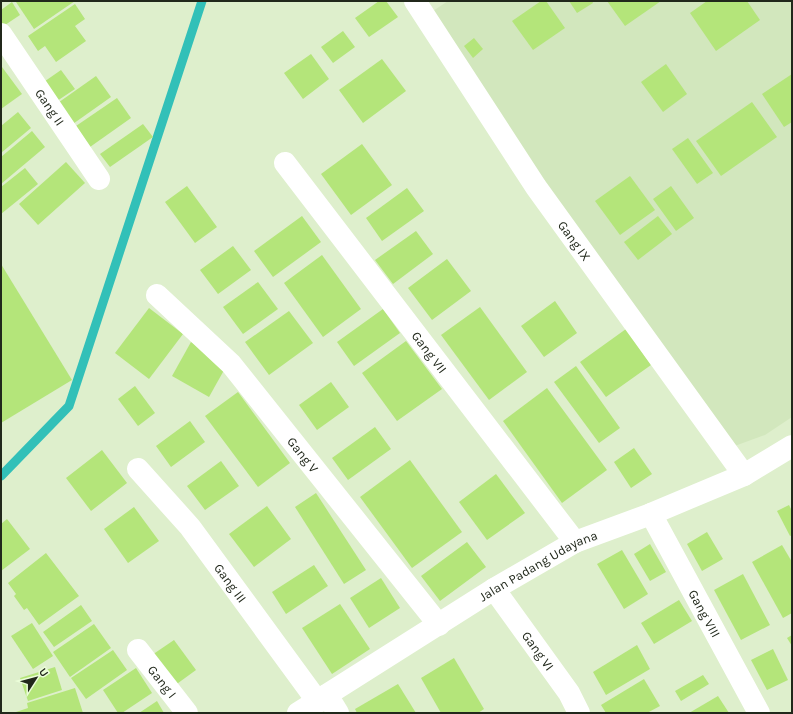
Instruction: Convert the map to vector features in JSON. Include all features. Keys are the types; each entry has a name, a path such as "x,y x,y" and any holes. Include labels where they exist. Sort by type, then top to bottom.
{"street":[{"name":"Gang IX","path":"415,1 536,187 744,475"},
{"name":"Gang II","path":"1,34 99,180"},
{"name":"Gang VII","path":"285,163 575,542"},
{"name":"Gang V","path":"157,295 231,364 439,624"},
{"name":"Jalan Padang Udayana","path":"298,713 328,703 439,624 494,589 575,542 651,514 744,475 792,446"},
{"name":"Gang III","path":"138,469 190,527 328,703"},
{"name":"Gang VIII","path":"651,514 759,713"},
{"name":"Gang VI","path":"494,589 570,693 579,713"},
{"name":"Gang I","path":"138,650 187,713"}],"shaded area":[{"path":"448,1 792,1 792,417 765,435 721,451 424,17"}],"building":[{"path":"75,1 34,29 16,2"},
{"path":"379,1 386,1 398,17 369,37 355,18"},
{"path":"541,1 546,1 565,28 533,50 512,21"},
{"path":"569,1 592,1 593,3 577,13"},
{"path":"607,1 661,1 625,26"},
{"path":"707,1 747,1 760,20 716,51 690,13"},
{"path":"12,2 20,15 2,27 1,10"},
{"path":"75,4 85,19 75,26 86,41 56,62 45,46 38,51 28,36"},
{"path":"343,31 355,47 333,63 321,47"},
{"path":"474,38 483,49 473,58 464,46"},
{"path":"311,54 329,79 303,99 284,73"},
{"path":"382,59 406,91 363,123 339,90"},
{"path":"666,64 687,94 663,112 641,82"},
{"path":"2,67 22,94 1,109 1,68"},
{"path":"61,70 75,89 51,105 38,86"},
{"path":"792,74 792,122 784,127 762,94"},
{"path":"96,76 111,97 70,126 55,105"},
{"path":"117,98 131,118 90,147 76,126"},
{"path":"752,102 777,137 721,176 696,141"},
{"path":"18,112 31,128 1,153 1,126"},
{"path":"143,124 153,137 110,167 100,154"},
{"path":"32,131 45,147 1,184 1,157"},
{"path":"688,138 713,173 697,184 672,149"},
{"path":"362,144 392,185 351,215 321,174"},
{"path":"66,162 85,183 38,225 19,204"},
{"path":"25,168 38,184 1,214 1,187"},
{"path":"630,176 655,210 620,235 595,201"},
{"path":"187,186 217,227 195,243 165,202"},
{"path":"671,186 694,218 676,231 653,199"},
{"path":"407,188 424,211 382,241 366,218"},
{"path":"302,216 321,242 273,277 254,251"},
{"path":"658,216 672,234 638,260 624,242"},
{"path":"416,231 433,254 393,284 375,260"},
{"path":"233,246 251,270 218,294 200,270"},
{"path":"322,255 361,309 323,337 284,283"},
{"path":"447,259 471,291 432,320 408,288"},
{"path":"1,264 72,380 1,423"},
{"path":"258,282 278,309 243,334 223,307"},
{"path":"555,301 577,333 544,357 521,326"},
{"path":"480,307 527,372 489,400 441,335"},
{"path":"149,308 183,334 149,379 115,353"},
{"path":"383,309 400,333 354,366 337,342"},
{"path":"289,311 313,343 269,375 245,342"},
{"path":"626,329 651,365 606,397 580,362"},
{"path":"406,341 442,389 397,421 362,373"},
{"path":"191,342 228,363 209,397 172,376"},
{"path":"576,366 620,428 599,443 554,382"},
{"path":"331,382 349,407 317,430 299,405"},
{"path":"135,386 155,413 138,426 118,399"},
{"path":"547,388 607,470 562,503 503,421"},
{"path":"238,392 290,463 258,487 205,416"},
{"path":"190,421 205,442 171,467 156,446"},
{"path":"375,427 391,449 348,480 332,458"},
{"path":"634,448 652,474 631,488 614,462"},
{"path":"102,450 127,483 91,511 66,478"},
{"path":"410,460 462,532 412,568 360,497"},
{"path":"221,461 239,486 205,510 187,486"},
{"path":"496,474 525,513 487,540 459,502"},
{"path":"316,493 366,570 344,584 295,507"},
{"path":"789,505 792,511 792,535 790,536 777,511"},
{"path":"267,506 291,539 254,567 229,534"},
{"path":"134,507 159,541 128,563 104,529"},
{"path":"7,519 30,549 1,571 1,524"},
{"path":"707,532 723,559 702,571 687,544"},
{"path":"467,542 486,567 440,601 421,576"},
{"path":"650,544 666,572 650,581 634,554"},
{"path":"782,545 792,562 792,613 783,618 752,562"},
{"path":"622,550 648,594 624,609 597,564"},
{"path":"46,553 79,596 39,625 27,608 24,610 14,596 16,594 8,583"},
{"path":"314,565 328,586 286,614 272,592"},
{"path":"743,574 770,625 741,640 714,590"},
{"path":"381,578 400,608 369,628 350,598"},
{"path":"679,600 692,621 654,644 641,623"},
{"path":"340,604 370,649 332,674 302,628"},
{"path":"81,605 92,621 54,647 43,632"},
{"path":"32,623 53,656 33,669 11,636"},
{"path":"94,624 111,648 70,677 53,652"},
{"path":"792,635 792,646 787,638"},
{"path":"174,640 196,670 174,686 152,655"},
{"path":"637,645 650,669 606,695 593,672"},
{"path":"773,649 788,680 767,690 751,660"},
{"path":"113,650 127,670 86,699 71,678"},
{"path":"454,658 484,709 478,713 441,713 421,678"},
{"path":"55,667 62,690 28,701 20,678"},
{"path":"136,668 152,693 122,713 118,713 103,690"},
{"path":"703,675 709,684 681,701 675,691"},
{"path":"644,679 660,706 647,713 606,713 601,705"},
{"path":"398,684 416,713 357,713 355,709"},
{"path":"75,688 83,713 13,713 28,708 27,703"},
{"path":"718,696 729,713 689,713"},
{"path":"157,701 164,713 139,713"}],"waterway":[{"path":"1,476 69,406 202,1"}]}
